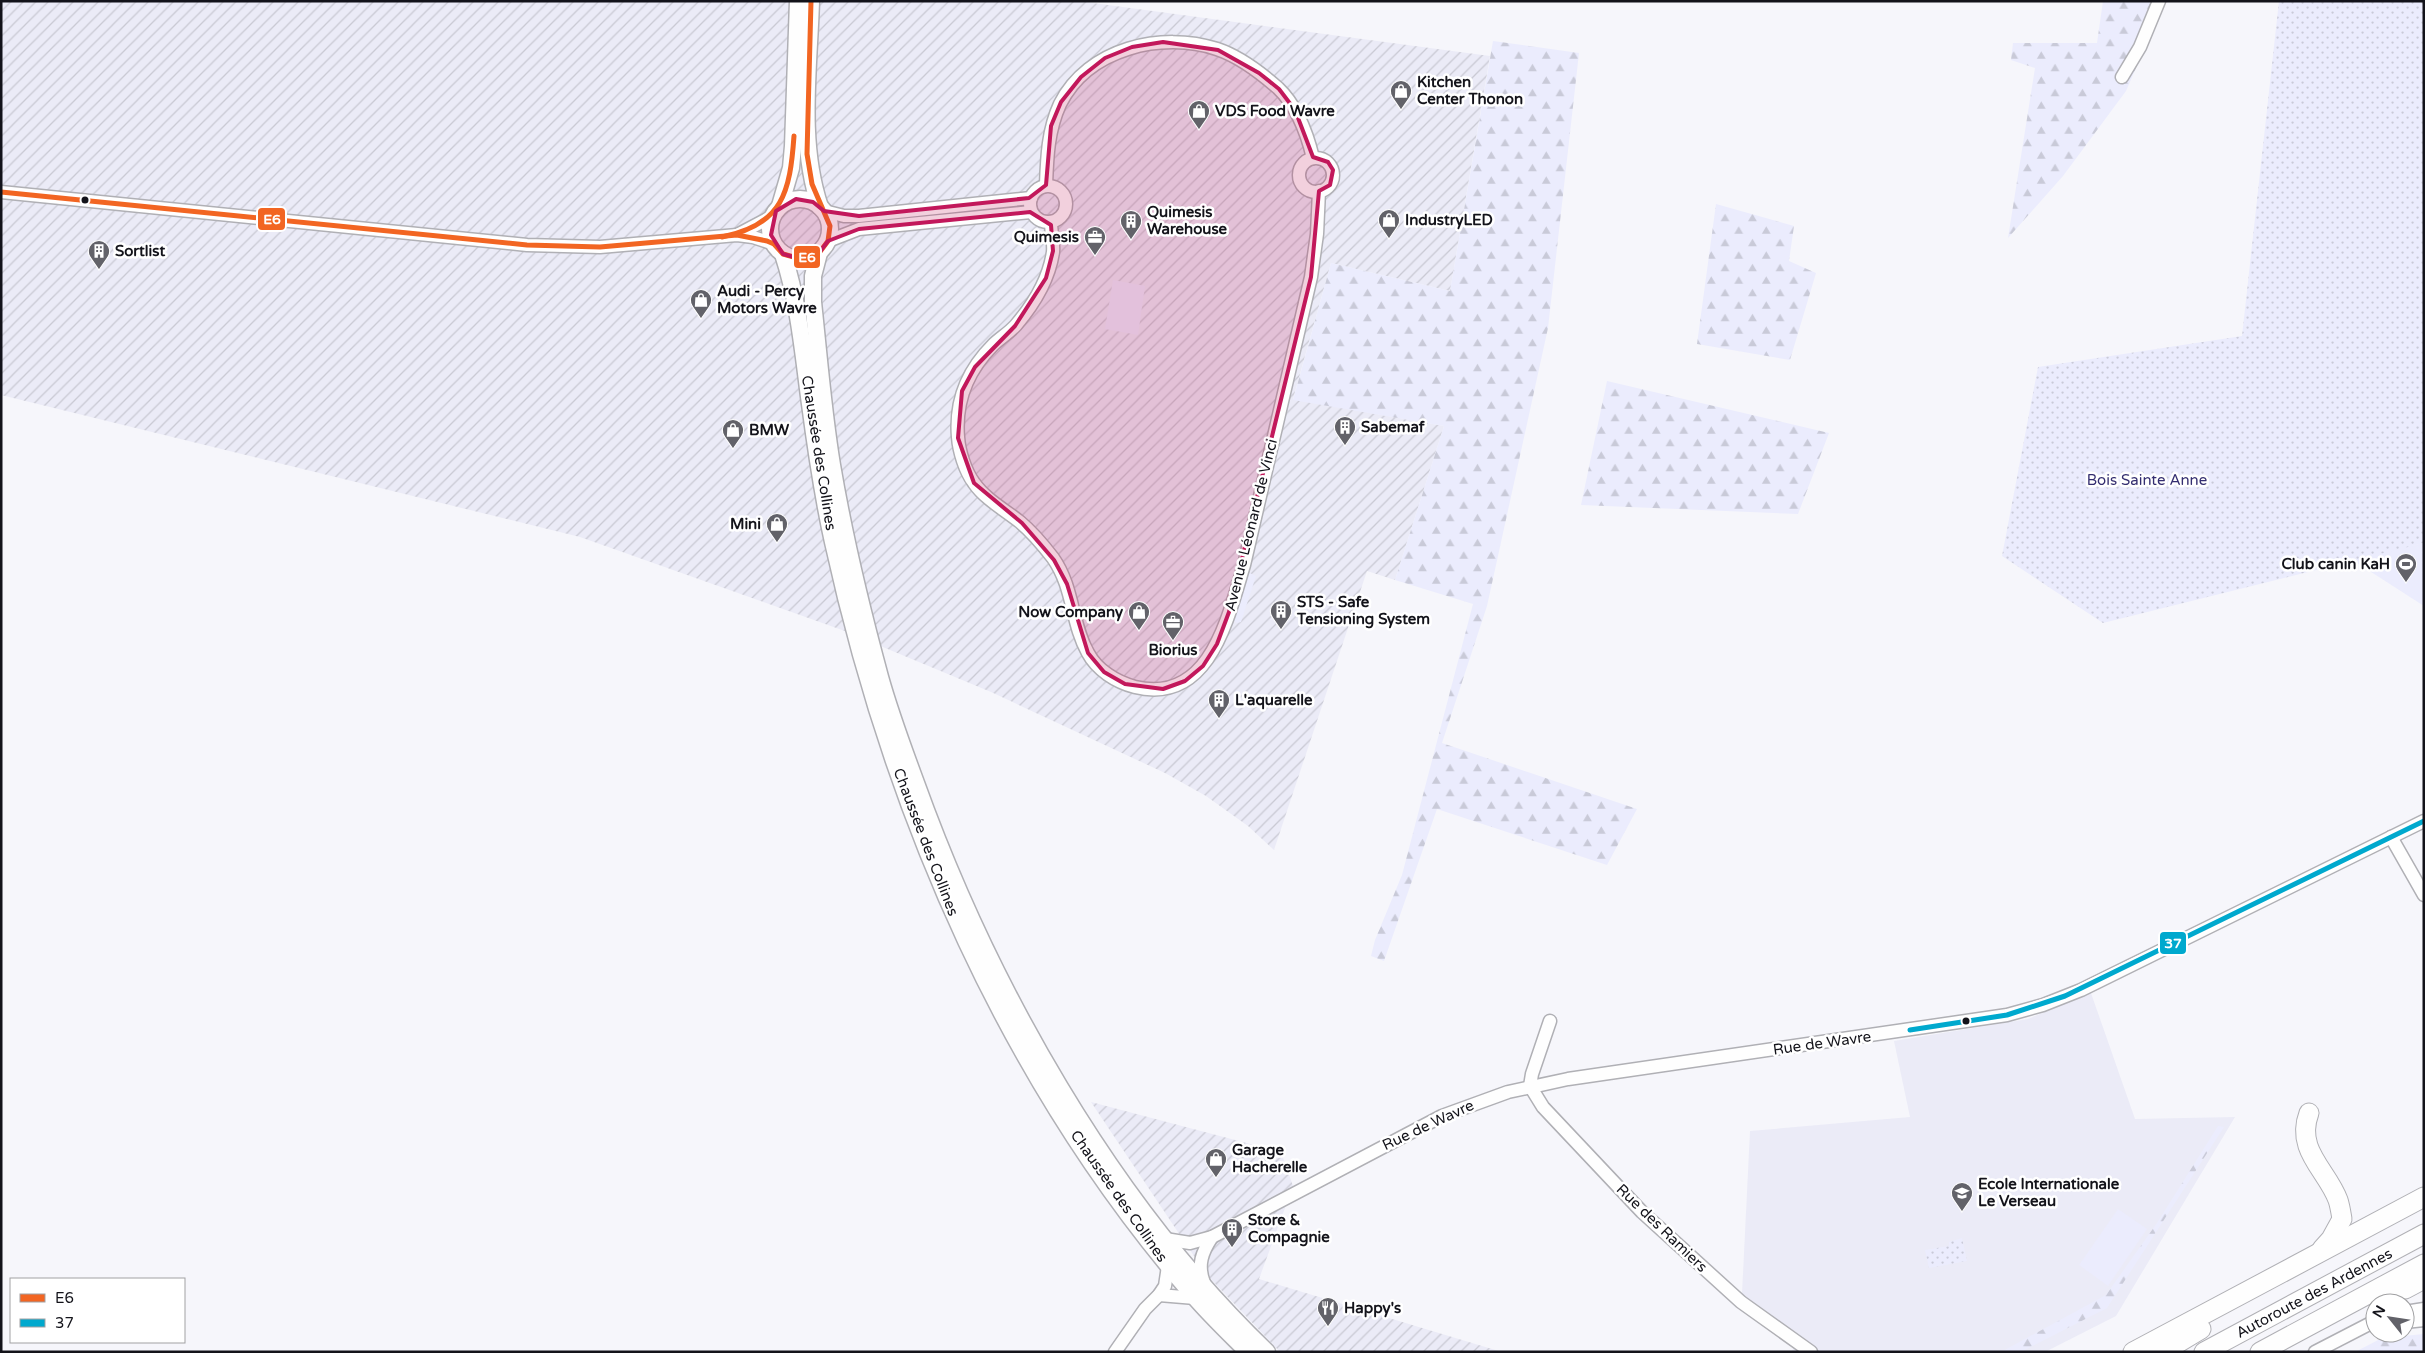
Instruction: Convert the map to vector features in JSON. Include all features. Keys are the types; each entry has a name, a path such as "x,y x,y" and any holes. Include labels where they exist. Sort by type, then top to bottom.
{"highway":[{"path":"2310,1113 2305,1124 2309,1146 2315,1163 2337,1198 2342,1219 2331,1239 2316,1255"},
{"path":"2133,1352 2424,1197"},
{"name":"Autoroute des Ardennes","path":"2204,1352 2424,1234"},
{"name":"Autoroute des Ardennes","path":"2260,1352 2424,1264"},
{"path":"2163,1352 2194,1334 2282,1274"},
{"path":"2382,1287 2405,1289 2424,1279"}],"main road":[{"path":"798,1 791,168 770,235 779,249 801,259 823,247 830,226 812,184 807,154 811,1"},
{"path":"777,211 796,199 813,202 822,209"},
{"name":"Chaussée des Collines","path":"823,247 813,276 813,302 824,406 832,466 848,548 880,678 930,822 967,910 1002,982 1064,1093 1117,1173 1166,1240 1175,1263"},
{"name":"Chaussée des Collines","path":"779,249 797,301 819,467 833,542 865,669 915,824 954,915 988,986 1026,1056 1065,1119 1104,1180 1248,1352"},
{"name":"Chaussée des Collines","path":"1201,1294 1267,1352"}],"street":[{"path":"2122,77 2140,46 2159,1"},
{"path":"1046,185 1047,155 1051,126 1061,102 1081,77 1105,58 1132,47 1163,42 1195,44 1218,50 1259,73 1279,89 1294,110 1307,135 1313,158"},
{"path":"1313,158 1323,159 1332,170 1330,185 1319,191 1308,189 1300,178 1301,169 1304,164 1313,158"},
{"path":"1046,185 1060,190 1066,202 1063,215 1050,222 1038,219 1032,212 1031,198 1034,191 1046,185"},
{"name":"Avenue Léonard de Vinci","path":"1050,222 1053,251 1046,278 1034,301 1015,326 993,346 975,367 962,390 957,413 958,438 963,460 974,483 1022,524 1054,560 1067,584 1080,633 1088,653 1104,672 1125,684 1145,689 1163,689 1185,681 1203,666 1217,644 1244,565 1311,277 1317,234 1319,191"},
{"path":"1,192 527,245 600,247 737,235 753,237 779,249"},
{"path":"822,209 844,216 859,216 1031,198"},
{"path":"737,235 777,211"},
{"path":"823,247 859,229 1032,212"},
{"name":"Rue de Wavre","path":"1166,1240 1190,1243 1212,1237 1442,1116 1486,1098 1530,1086 1943,1026 2023,1011 2081,990 2424,821"},
{"path":"2391,837 2424,895"},
{"path":"1530,1086 1532,1074 1550,1021"},
{"name":"Rue des Ramiers","path":"1530,1086 1543,1107 1642,1212 1740,1302 1811,1352"},
{"path":"1159,1295 1201,1294 1201,1256 1212,1237"},
{"path":"1114,1352 1145,1309 1159,1295 1175,1263"},
{"path":"2315,1352 2365,1326"},
{"path":"2333,1352 2365,1336"}],"highlighted area":[{"path":"1163,42 1218,50 1259,73 1279,89 1295,110 1313,157 1328,162 1333,170 1330,185 1319,191 1311,277 1229,612 1217,644 1203,666 1185,681 1163,689 1125,684 1104,672 1088,653 1067,584 1054,560 1022,523 974,483 958,438 962,391 975,367 1015,326 1046,278 1053,251 1051,225 1030,212 859,229 828,241 819,253 801,259 783,254 771,235 776,211 796,199 813,202 824,211 859,216 1029,198 1046,185 1051,126 1061,102 1081,77 1105,58 1132,47"}],"shaded area":[{"path":"1,1 1078,1 1490,56 1450,291 1331,263 1293,399 1444,426 1395,580 1367,571 1274,850 1248,826 1206,796 1165,773 991,692 842,630 580,537 1,395"},
{"name":"Ecole Internationale Le Verseau","path":"2091,993 2135,1119 2235,1117 2116,1316 2045,1352 1791,1352 1801,1340 1742,1294 1750,1131 1910,1117 1894,1041 2028,1019"},
{"path":"1091,1102 1281,1152 1293,1186 1259,1279 1502,1352 1280,1352 1206,1274"}],"green space":[{"path":"2103,1 2165,1 2126,91 2063,176 2008,238 2035,68 2011,60 2013,43 2097,43"},
{"name":"Bois Sainte Anne","path":"2279,1 2424,1 2424,543 2103,623 2002,556 2038,367 2242,336"},
{"path":"1493,41 1579,53 1548,328 1487,606 1442,743 1637,809 1607,865 1437,809 1384,961 1371,956 1375,940 1402,875 1473,604 1395,580 1444,426 1293,400 1331,263 1450,291"},
{"path":"1716,204 1794,226 1789,261 1816,273 1790,360 1697,344"},
{"path":"1113,280 1145,286 1138,335 1105,329"},
{"path":"1607,381 1829,433 1798,514 1581,505"},
{"name":"Club canin KaH","path":"2424,543 2424,606 2351,559"},
{"path":"1250,573 1256,576 1241,622 1237,623 1232,619 1247,574"},
{"path":"2218,1126 2224,1127 2107,1308 2021,1352 2001,1352 2106,1295 2157,1223"},
{"path":"2118,1209 2147,1229 2108,1286 2079,1265"},
{"path":"1962,1238 1967,1261 1929,1268 1925,1250 1949,1246 1949,1242"},
{"path":"2424,1334 2424,1352 2355,1352 2372,1343 2415,1343 2415,1335"}],"transit line":[{"name":"E6","path":"1,192 527,245 600,247 737,235 767,241 774,244 783,254 801,259 819,253 828,241 830,226 812,184 807,154 811,1"},
{"name":"E6","path":"722,237 742,232 771,215 786,189 790,174 794,136"},
{"name":"37","path":"1910,1030 2007,1015 2065,996 2424,821"}],"place":[{"name":"Kitchen Center Thonon","path":"1401,110"},
{"name":"VDS Food Wavre","path":"1199,130"},
{"name":"IndustryLED","path":"1389,239"},
{"name":"Quimesis Warehouse","path":"1131,240"},
{"name":"Quimesis","path":"1095,256"},
{"name":"Sortlist","path":"99,270"},
{"name":"Audi - Percy Motors Wavre","path":"701,319"},
{"name":"Sabemaf","path":"1345,446"},
{"name":"BMW","path":"733,449"},
{"name":"Mini","path":"777,543"},
{"name":"Club canin KaH","path":"2406,583"},
{"name":"STS - Safe Tensioning System","path":"1281,630"},
{"name":"Now Company","path":"1139,631"},
{"name":"Biorius","path":"1173,641"},
{"name":"L'aquarelle","path":"1219,719"},
{"name":"Garage Hacherelle","path":"1216,1178"},
{"name":"Ecole Internationale Le Verseau","path":"1962,1212"},
{"name":"Store & Compagnie","path":"1232,1248"},
{"name":"Happy's","path":"1328,1327"}]}
